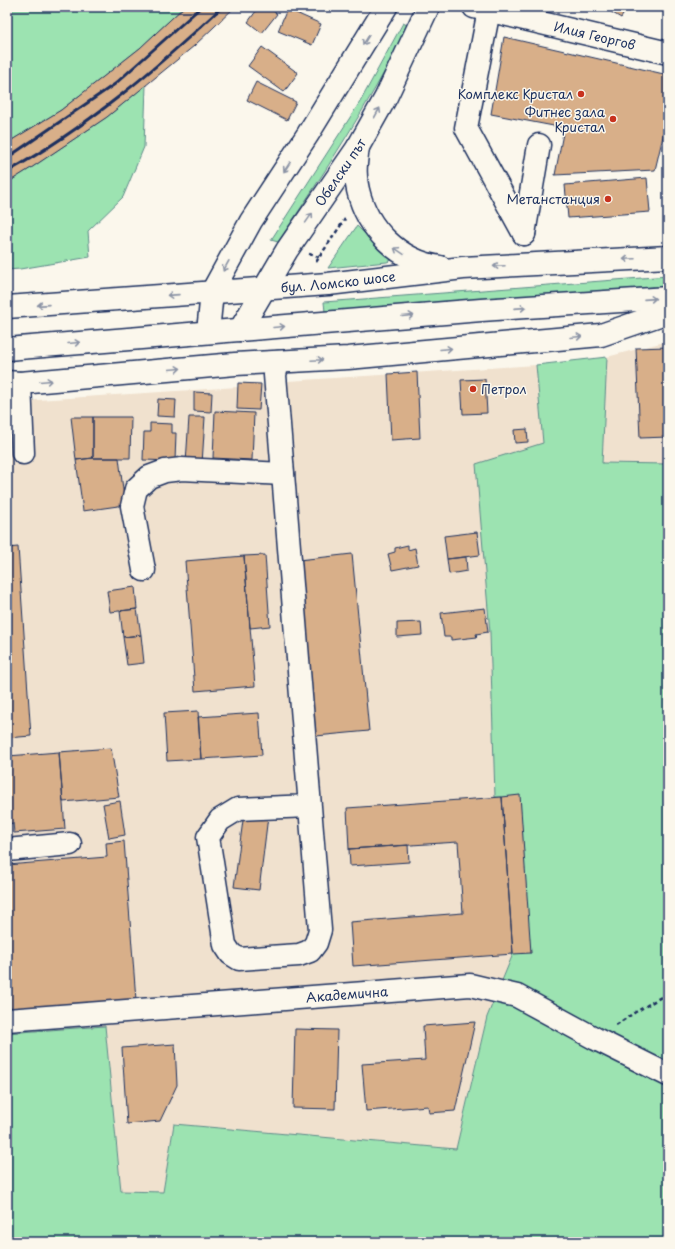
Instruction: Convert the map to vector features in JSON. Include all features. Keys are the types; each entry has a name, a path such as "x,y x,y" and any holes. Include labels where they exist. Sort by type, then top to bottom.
{"street":[{"path":"208,332 212,292 251,221 308,134 386,7"},
{"name":"Обелски път","path":"240,330 287,250 358,147 386,97 428,7"},
{"path":"481,9 466,128 524,234 539,145"},
{"name":"Илия Георгов","path":"481,9 668,53"},
{"path":"358,147 356,163 358,190 367,215 382,236 401,253 413,259 437,267 463,268"},
{"name":"бул. Ломско шосе","path":"7,307 328,284 463,268 668,257"},
{"path":"7,349 481,310 668,298"},
{"path":"23,453 14,382 235,364 348,358 601,335 668,312"},
{"path":"278,362 275,375 310,806 320,930 316,943 310,951 299,955 240,959 231,954 225,945 208,837 220,820 238,809 310,806"},
{"path":"144,570 132,506 136,490 149,477 165,471 182,469 283,474"},
{"path":"7,850 70,844"},
{"name":"Академична","path":"7,1020 470,985 516,996 596,1039 668,1075"}],"path":[{"path":"313,266 349,214"},
{"path":"596,1039 634,1013 668,993"}],"shaded area":[{"path":"668,341 668,464 602,463 607,357"},
{"path":"536,365 544,443 490,633 495,797 502,797 513,954 487,1017 456,1149 174,1124 163,1192 121,1191 105,1026 7,1033 7,402 268,385 283,472 288,381"}],"green space":[{"path":"7,7 184,7 140,48 61,110 7,143"},
{"path":"403,23 407,25 406,32 345,139 278,242 271,240 360,102"},
{"path":"146,85 144,147 123,197 88,231 90,257 7,270 7,183 107,117"},
{"path":"357,226 377,246 393,256 392,260 387,262 328,268"},
{"path":"668,276 668,286 325,312 324,302"},
{"path":"607,357 602,463 668,464 668,1242 7,1242 7,1033 105,1026 121,1191 163,1192 174,1124 456,1149 487,1017 513,954 502,797 495,797 490,633 476,464 543,443 536,365"}],"building":[{"path":"184,7 235,7 194,46 107,117 7,183 7,143 61,110 140,48"},
{"path":"259,7 268,7 277,14 262,33 248,22"},
{"path":"603,7 628,7 621,18"},
{"path":"287,9 321,24 312,45 278,31"},
{"name":"Комплекс Кристал","path":"504,37 668,75 668,115 655,170 555,175 564,128 491,114"},
{"path":"262,47 298,73 284,92 248,66"},
{"path":"256,82 296,102 287,120 247,100"},
{"name":"Метанстанция","path":"647,178 650,212 568,218 565,185"},
{"path":"668,347 668,437 640,438 636,348"},
{"path":"417,372 420,438 391,440 388,374"},
{"path":"485,379 487,413 463,414 461,380"},
{"path":"238,383 261,384 259,410 237,409"},
{"path":"194,392 212,393 211,412 194,411"},
{"path":"158,399 176,400 175,417 157,416"},
{"path":"215,411 254,413 252,460 213,458"},
{"path":"71,417 93,417 93,458 76,460"},
{"path":"93,417 131,417 130,458 93,458"},
{"path":"189,417 205,417 202,464 186,463"},
{"path":"150,423 172,424 172,433 176,433 175,461 143,460 144,432 150,432"},
{"path":"527,429 528,442 515,443 514,430"},
{"path":"93,458 119,458 125,505 83,511 76,460"},
{"path":"477,532 480,555 447,559 444,536"},
{"path":"408,545 408,550 415,548 418,565 392,570 388,554 395,552 395,548"},
{"path":"18,547 31,736 7,738 7,548"},
{"path":"352,554 369,731 316,736 299,560"},
{"path":"265,555 270,626 250,628 244,556"},
{"path":"244,556 255,686 195,691 185,561"},
{"path":"466,557 467,571 449,574 447,559"},
{"path":"135,587 137,609 110,612 107,591"},
{"path":"485,608 488,632 476,634 477,637 451,640 451,637 444,637 441,613"},
{"path":"137,609 141,635 123,637 120,611"},
{"path":"421,622 422,635 397,637 397,623"},
{"path":"141,635 144,663 127,665 123,637"},
{"path":"198,711 201,759 167,761 164,713"},
{"path":"259,713 262,755 201,759 198,717"},
{"path":"111,748 119,797 63,802 59,752"},
{"path":"59,752 65,829 14,833 13,823 7,824 8,756"},
{"path":"520,795 531,953 513,954 502,797"},
{"path":"502,797 513,954 353,966 350,922 463,913 458,842 349,849 347,808"},
{"path":"120,801 125,835 109,838 103,804"},
{"path":"244,813 268,816 259,890 234,887"},
{"path":"124,841 136,1000 7,1010 7,865 107,857 106,843"},
{"path":"408,845 409,862 350,866 349,849"},
{"path":"475,1022 455,1111 429,1113 428,1106 366,1111 362,1064 425,1060 423,1026"},
{"path":"295,1029 337,1030 335,1109 293,1108"},
{"path":"175,1044 177,1085 160,1121 127,1124 122,1048"}],"railway":[{"path":"7,158 115,84 201,7"},
{"path":"7,172 36,155 92,117 146,75 222,7"}],"place":[{"name":"Комплекс Кристал","path":"581,94"},
{"name":"Фитнес зала Кристал","path":"613,119"},
{"name":"Метанстанция","path":"608,199"},
{"name":"Петрол","path":"473,389"}]}
